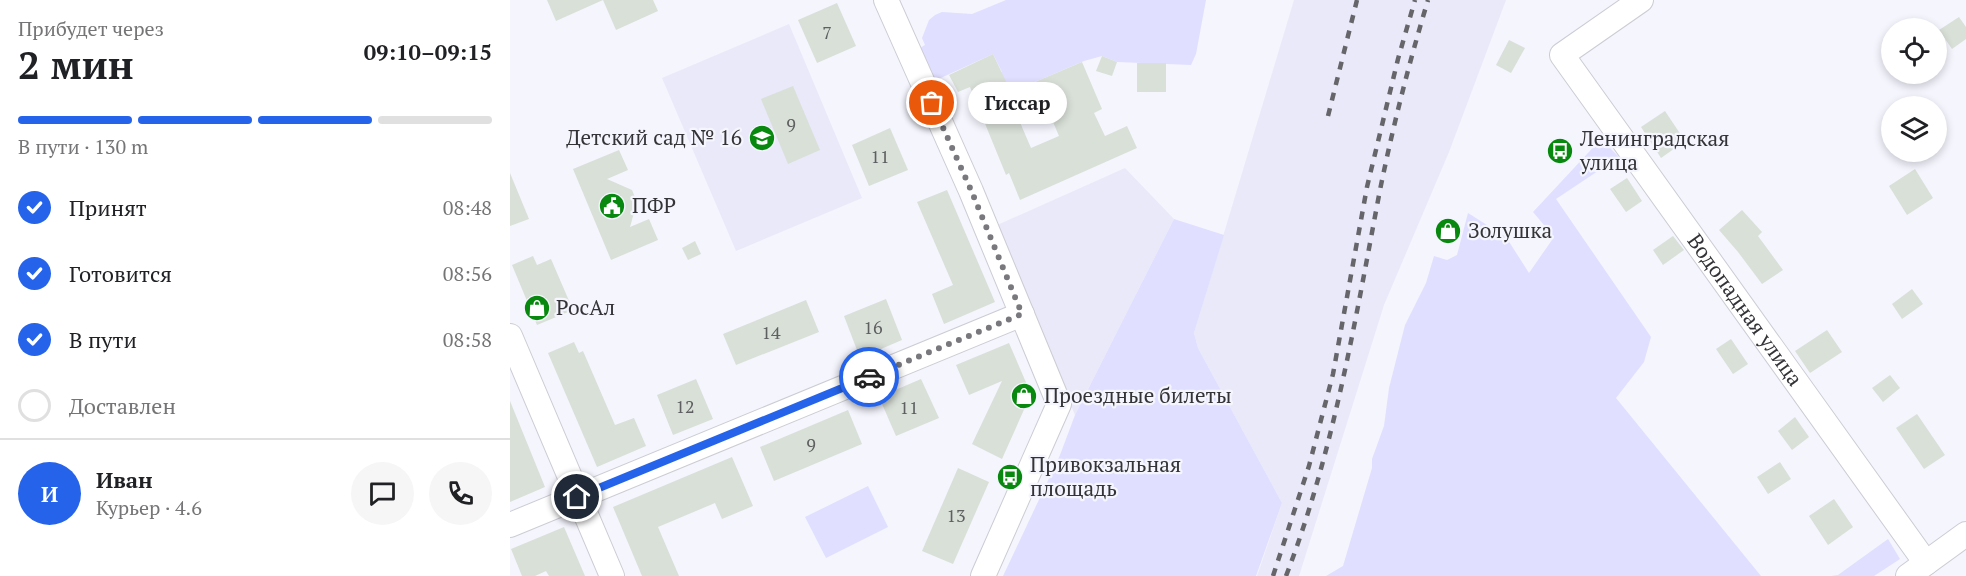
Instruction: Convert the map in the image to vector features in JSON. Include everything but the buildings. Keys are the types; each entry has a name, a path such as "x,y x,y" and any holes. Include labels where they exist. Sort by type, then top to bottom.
{"street":[{"path":"886,0 971,190 1059,404 983,576"},
{"name":"Водопадная улица","path":"1641,0 1562,55 1917,570"},
{"path":"510,525 1022,314"},
{"path":"510,336 612,576"},
{"path":"1917,570 1966,534"}],"shaded area":[{"path":"1006,0 1206,0 1196,54 1191,65 1117,62 1102,56 1084,61 997,98 988,78 1002,72 993,54 932,82 918,49 925,45 922,38 929,20 942,12 972,14"},
{"path":"1294,0 1506,0 1449,152 1384,305 1299,576 1257,576 1282,503 1198,348 1194,333"},
{"name":"Детский сад № 16","path":"789,24 862,198 736,251 662,78"},
{"path":"1601,139 1619,157 1556,199 1651,337 1644,362 1616,398 1761,576 1326,576 1343,566 1372,468 1372,459 1384,426 1389,388 1405,325 1426,283 1434,256 1447,260 1457,255 1468,213 1506,237 1529,273 1554,237 1533,212"},
{"path":"1125,168 1174,219 1075,415 995,226"},
{"path":"1174,219 1224,235 1194,333 1198,348 1282,503 1256,576 1003,576 1060,455 1075,415"},
{"path":"868,486 888,527 826,558 805,517"},
{"path":"1888,539 1900,559 1874,576 1831,576 1838,575"}],"railway":[{"path":"1328,116 1357,0"},
{"path":"1273,576 1309,466 1333,374 1367,187 1415,0"},
{"path":"1286,576 1303,529 1342,385 1390,142 1428,0"}],"way so far":[{"path":"869,377 1022,314 932,103"}],"place":[{"name":"Гиссар","path":"932,103"},
{"name":"Детский сад № 16","path":"762,138"},
{"name":"Ленинградская улица","path":"1560,151"},
{"name":"ПФР","path":"612,206"},
{"name":"Золушка","path":"1448,231"},
{"name":"РосАл","path":"537,308"},
{"name":"Проездные билеты","path":"1024,396"},
{"name":"Привокзальная площадь","path":"1010,477"}],"route":[{"path":"577,497 869,377"}]}
